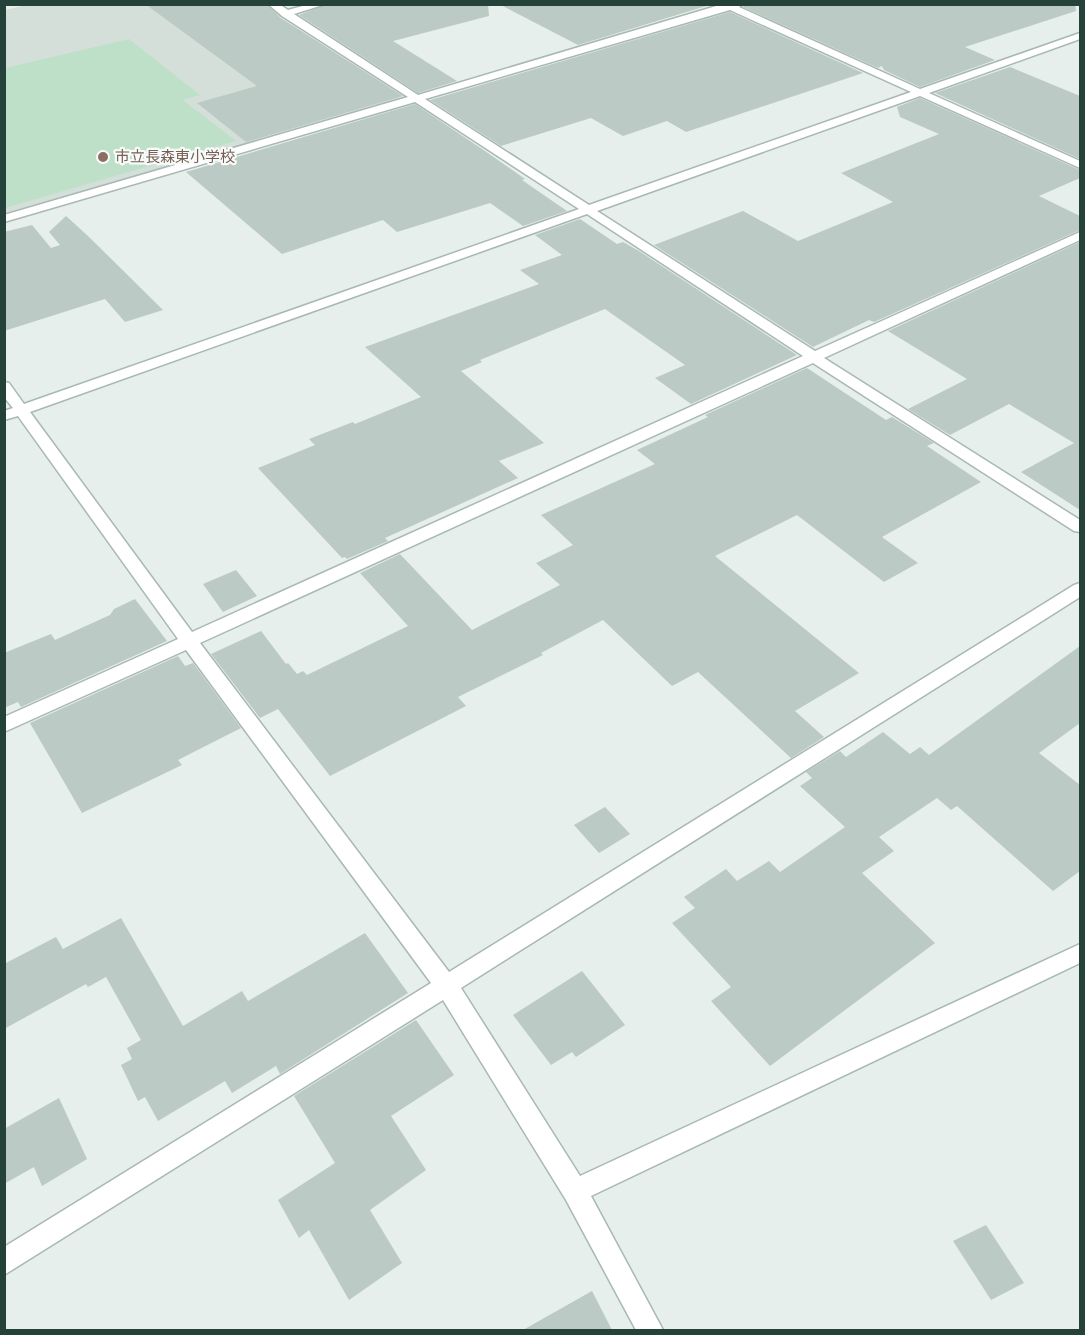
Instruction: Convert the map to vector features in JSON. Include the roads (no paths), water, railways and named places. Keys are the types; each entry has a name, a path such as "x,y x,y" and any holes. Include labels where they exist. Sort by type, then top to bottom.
{"street":[{"path":"272,4 814,357 1080,527"},
{"path":"285,14 322,4"},
{"path":"4,219 732,5 1080,165"},
{"path":"4,416 1080,36"},
{"path":"4,725 1080,236"},
{"path":"4,386 189,641 446,985 574,1191 650,1330"},
{"path":"4,1262 1080,589"},
{"path":"574,1191 1080,953"}],"place":[{"name":"市立長森東小学校","path":"103,157"}]}
